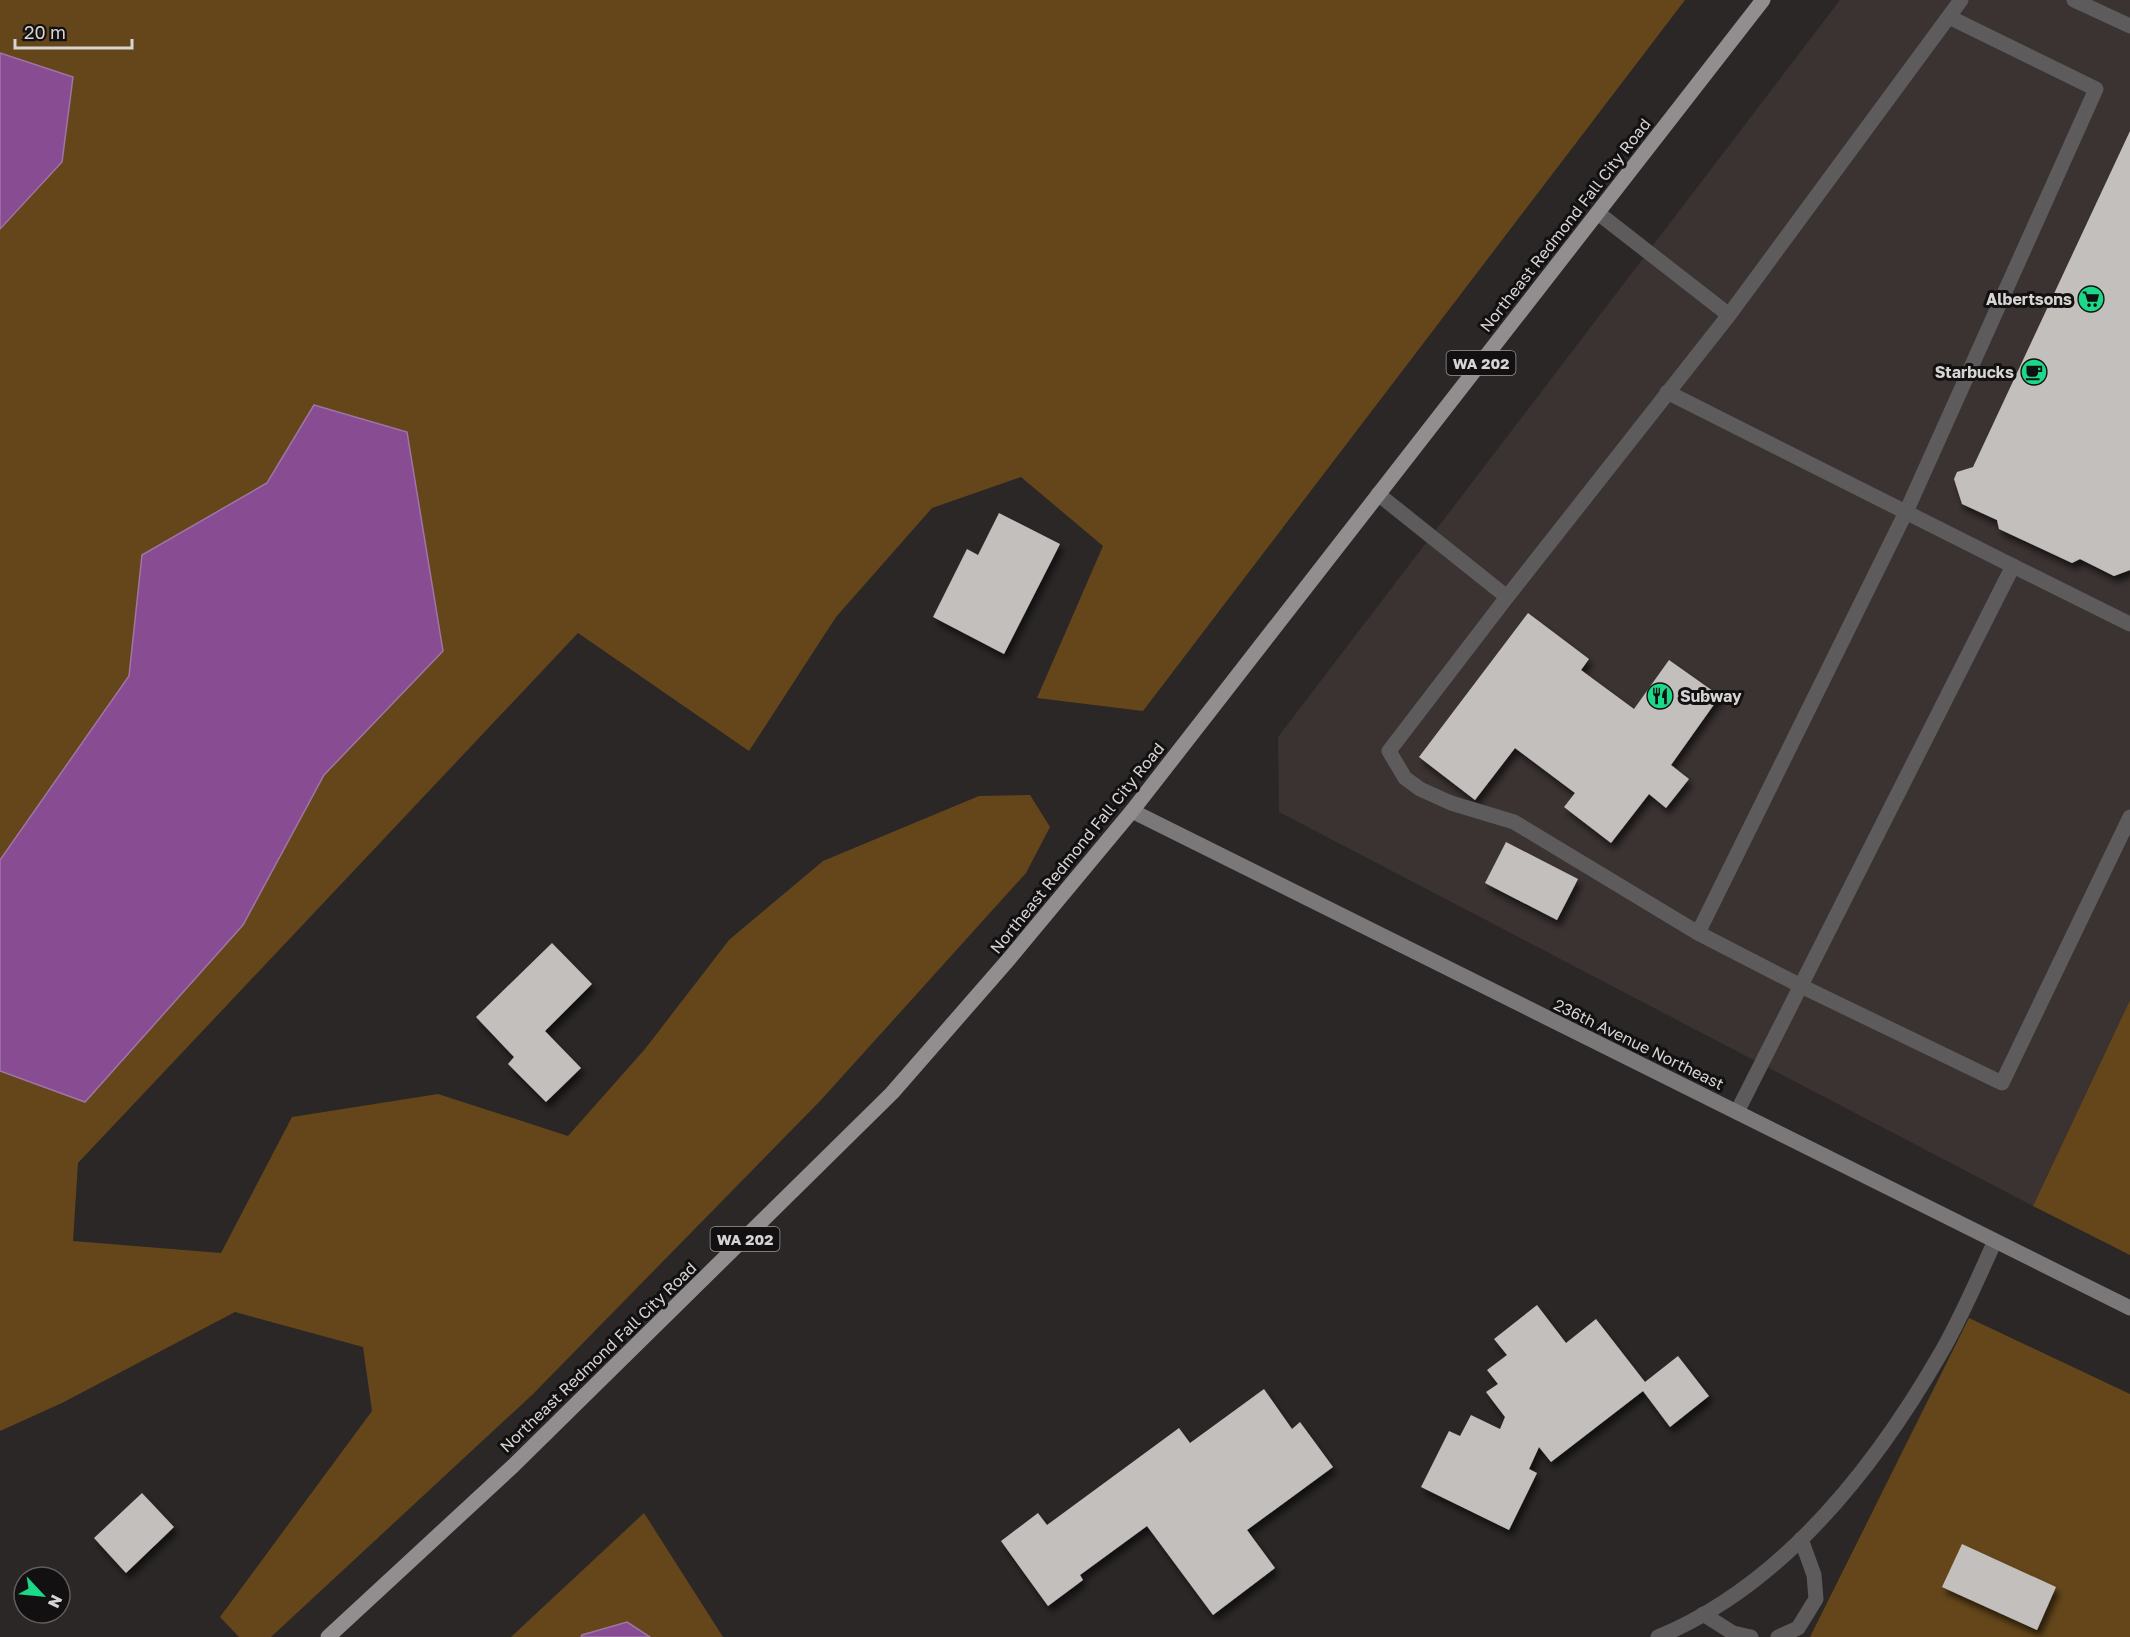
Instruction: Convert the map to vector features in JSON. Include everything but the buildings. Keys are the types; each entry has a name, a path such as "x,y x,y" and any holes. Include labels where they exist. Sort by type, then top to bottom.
{"main road":[{"name":"Northeast Redmond Fall City Road","path":"328,1637 513,1466 892,1093 1017,950 1132,812 1763,0"}],"street":[{"path":"1961,0 1729,315 1389,752 1405,778 1420,789 1514,822 1698,933 1801,986 2002,1083 2130,817"},
{"path":"2074,0 2130,26"},
{"path":"1698,933 1906,512 2096,89 1949,17"},
{"path":"1598,213 1729,315"},
{"path":"1668,393 2130,624"},
{"path":"1378,494 1508,597"},
{"path":"1737,1112 2013,566"},
{"name":"236th Avenue Northeast","path":"1132,812 2130,1308"},
{"path":"1658,1637 1703,1614 1736,1594 1767,1571 1838,1500 1911,1402 1971,1296 1995,1241"},
{"path":"1778,1637 1798,1628 1816,1599 1814,1575 1801,1539"},
{"path":"1703,1614 1733,1633 1751,1637"}],"shaded area":[{"path":"0,0 1685,0 1143,711 1037,698 1103,546 1021,477 932,508 836,617 749,751 578,633 78,1163 73,1241 221,1253 292,1117 438,1094 568,1136 645,1049 729,940 823,861 979,796 1030,795 1050,827 1026,873 821,1100 533,1394 271,1637 239,1637 220,1617 372,1411 363,1347 235,1312 62,1403 0,1431"},
{"path":"1840,0 2130,0 2130,1000 2033,1206 1279,812 1278,737"},
{"path":"0,53 73,77 62,162 0,229"},
{"path":"314,405 407,432 443,651 324,775 243,925 85,1102 0,1071 0,860 129,676 142,555 267,483"},
{"path":"2130,1000 2130,1255 2033,1206"},
{"path":"1969,1318 2130,1394 2130,1637 1810,1637"},
{"path":"644,1513 723,1637 511,1637"},
{"path":"627,1622 650,1637 581,1637 582,1635"}],"place":[{"name":"Albertsons","path":"2091,299"},
{"name":"Starbucks","path":"2034,372"},
{"name":"Subway","path":"1660,696"}]}
